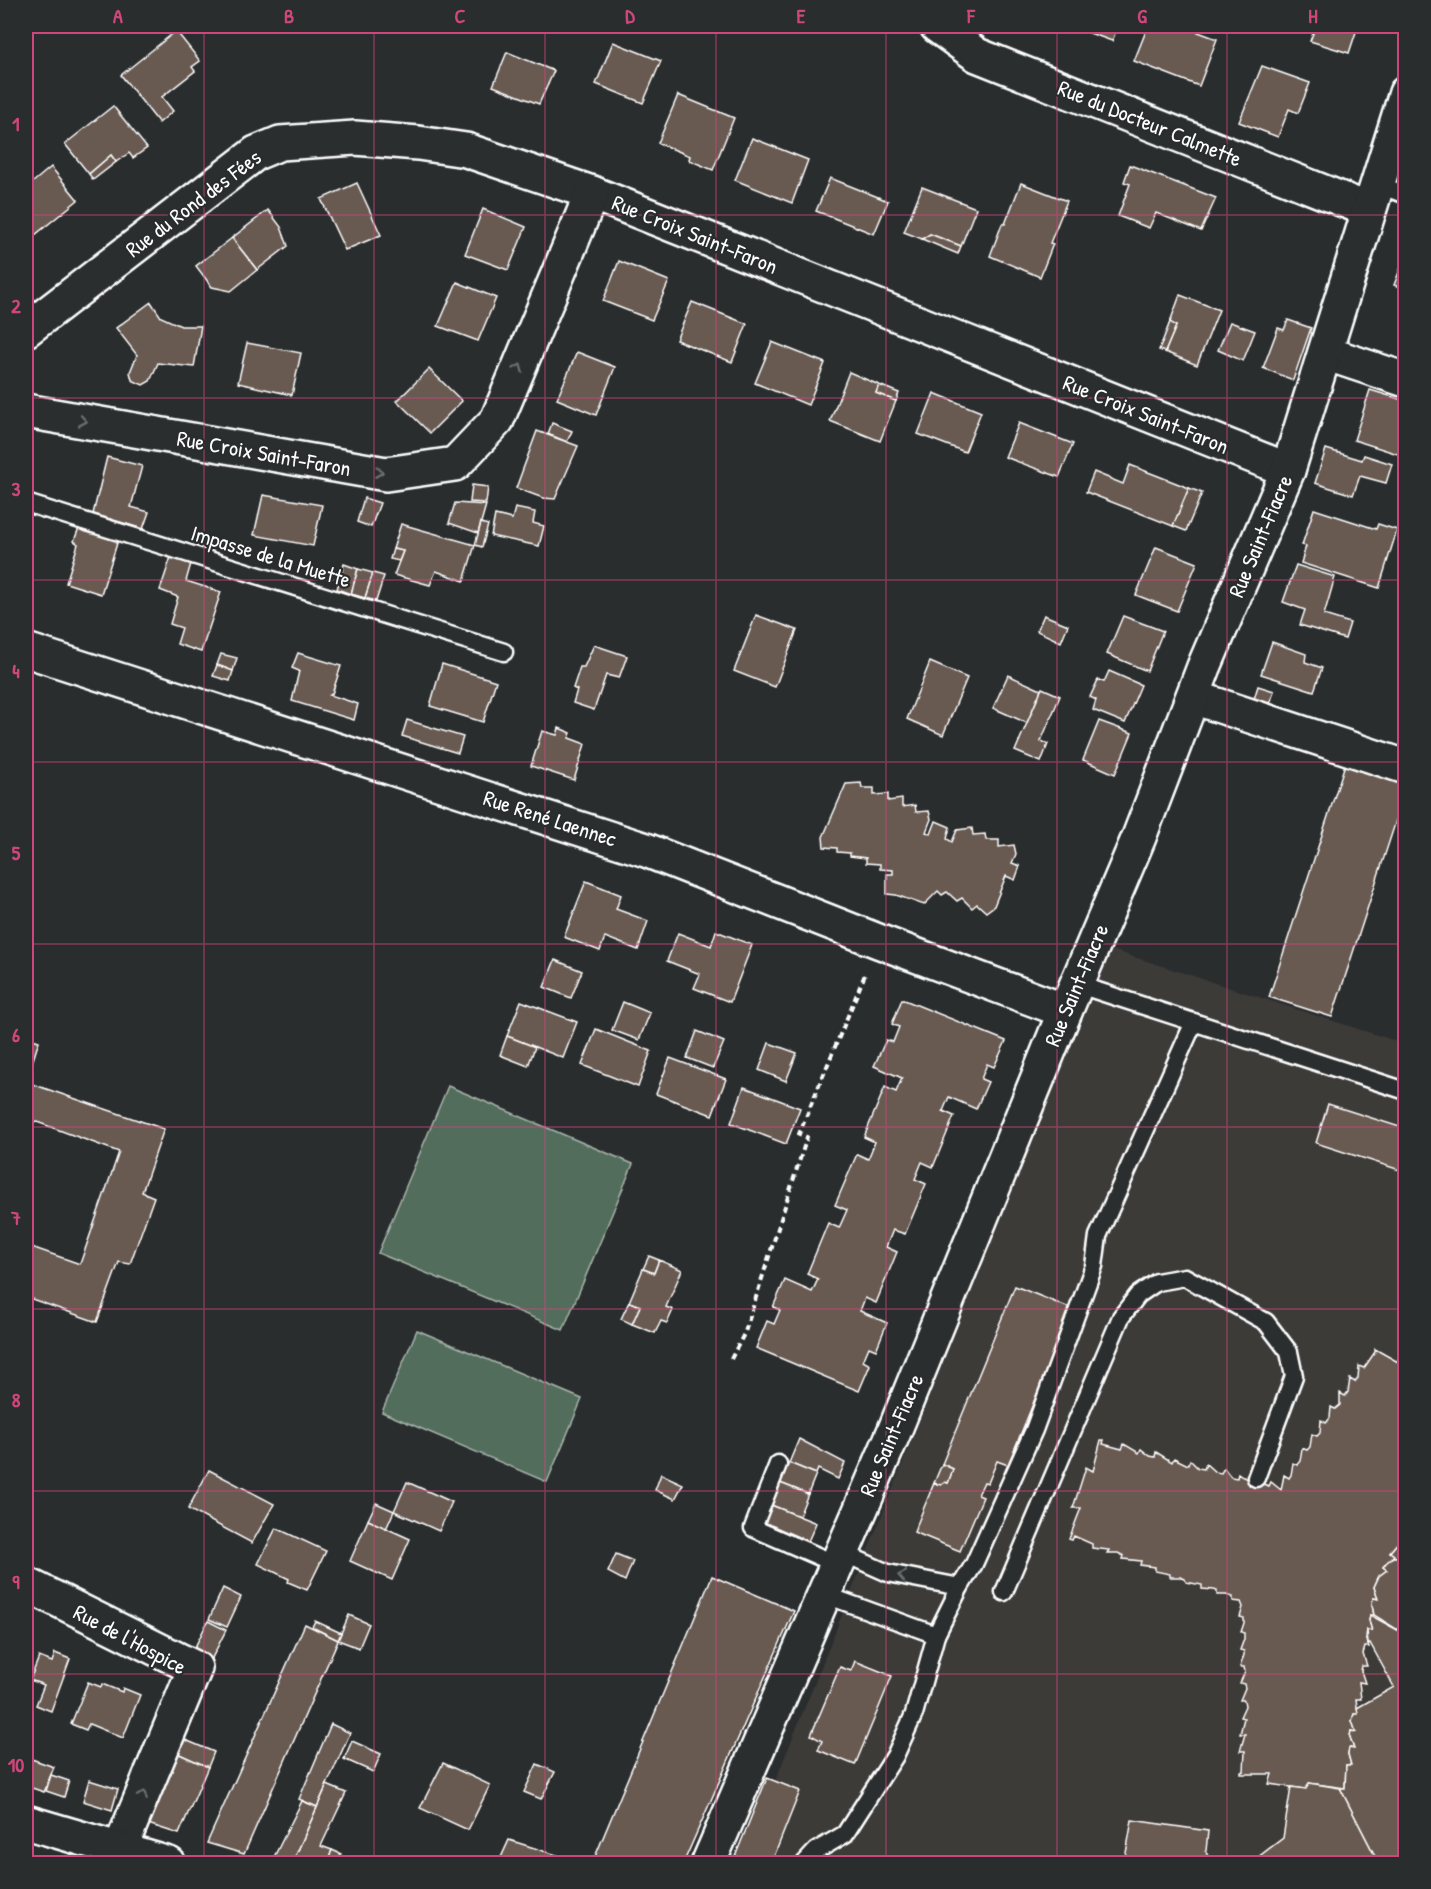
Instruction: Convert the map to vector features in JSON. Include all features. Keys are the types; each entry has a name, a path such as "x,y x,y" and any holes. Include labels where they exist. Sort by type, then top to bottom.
{"street":[{"name":"Rue du Docteur Calmette","path":"937,26 977,54 1384,196"},
{"name":"Rue Saint-Fiacre","path":"708,1863 894,1432 1139,837 1192,697 1288,471 1325,353 1384,196 1406,93"},
{"name":"Rue du Rond des Fées","path":"26,330 256,153 280,143 355,138 418,143 466,150 592,193"},
{"name":"Rue Croix Saint-Faron","path":"26,411 386,474 455,464 497,420 592,193 1288,471"},
{"path":"1325,353 1406,380"},
{"name":"Rue René Laennec","path":"26,650 636,847 879,941 1071,998"},
{"path":"1192,697 1406,767"},
{"name":"Rue de l'Hospice","path":"26,1584 195,1668 117,1856"},
{"path":"26,1822 117,1856 169,1863"}],"lane":[{"name":"Impasse de la Muette","path":"26,503 504,652"},
{"path":"1071,998 1194,1022 1406,1091"},
{"path":"804,1863 816,1851 845,1834 895,1756 914,1714 936,1635 974,1564 1034,1430 1094,1266 1098,1236 1194,1022"},
{"path":"1004,1592 1121,1317 1138,1295 1157,1282 1185,1277 1266,1322 1289,1352 1294,1376 1256,1478"},
{"path":"778,1464 753,1528 888,1573 960,1587"},
{"path":"823,1594 936,1635"}],"path":[{"path":"731,1359 745,1332 807,1137 799,1134 879,941"}],"shaded area":[{"path":"1109,949 1405,1044 1405,1863 742,1864"}],"green space":[{"path":"448,1086 633,1164 563,1330 378,1253"},
{"path":"417,1330 582,1399 547,1482 382,1412"}],"building":[{"path":"1070,26 1118,26 1112,41"},
{"path":"1148,26 1182,26 1217,39 1199,86 1134,61"},
{"path":"1316,26 1358,26 1349,53 1310,41"},
{"path":"176,31 200,61 192,67 195,71 162,97 173,111 159,123 121,75"},
{"path":"613,42 661,61 643,103 596,84"},
{"path":"507,52 554,71 539,104 493,86"},
{"path":"1262,66 1310,83 1298,113 1289,109 1278,137 1239,122"},
{"path":"678,95 734,118 713,170 689,160 690,156 658,143"},
{"path":"113,106 147,148 133,158 129,153 116,162 111,155 89,174 65,144"},
{"path":"752,138 808,160 792,203 735,180"},
{"path":"111,155 116,162 93,180 89,174"},
{"path":"1130,165 1216,198 1201,231 1156,213 1149,228 1118,216 1130,184 1124,182"},
{"path":"51,167 78,200 30,239 26,237 26,188"},
{"path":"830,178 888,201 874,234 816,211"},
{"path":"357,183 381,235 345,250 321,199"},
{"path":"1021,183 1067,201 1050,243 1053,244 1040,277 990,256"},
{"path":"922,187 976,208 961,246 930,234 922,239 904,232"},
{"path":"483,209 526,227 508,270 465,254"},
{"path":"268,210 281,227 288,246 257,270 232,238"},
{"path":"930,234 961,246 958,254 922,239"},
{"path":"232,238 257,270 231,291 212,287 196,266"},
{"path":"1406,254 1406,289 1394,285"},
{"path":"619,261 669,281 652,320 603,301"},
{"path":"457,282 496,298 478,341 438,326"},
{"path":"1180,295 1219,310 1197,365 1165,352 1176,326 1170,322"},
{"path":"151,302 161,317 181,326 201,326 194,367 158,363 150,381 143,385 132,380 130,372 137,355 116,328"},
{"path":"692,302 747,324 732,362 676,340"},
{"path":"1288,320 1311,328 1293,380 1263,368 1278,328 1284,330"},
{"path":"1170,322 1176,326 1165,352 1159,350"},
{"path":"1230,322 1255,331 1243,361 1218,350"},
{"path":"772,342 825,363 808,405 755,383"},
{"path":"247,343 301,353 292,395 238,383"},
{"path":"577,352 615,367 596,415 557,399"},
{"path":"429,369 462,401 430,433 397,401"},
{"path":"849,372 879,385 876,393 896,401 880,441 830,421"},
{"path":"879,385 899,393 896,401 876,393"},
{"path":"1370,390 1406,401 1404,456 1354,440"},
{"path":"934,393 981,412 965,452 918,434"},
{"path":"552,423 572,431 567,442 548,434"},
{"path":"1019,423 1073,444 1059,477 1005,457"},
{"path":"537,431 578,446 555,499 543,498 516,488"},
{"path":"1326,449 1362,460 1364,455 1392,464 1386,483 1360,476 1353,495 1315,483"},
{"path":"107,457 142,466 131,507 149,512 143,529 93,514"},
{"path":"1130,465 1189,488 1173,526 1086,492 1094,472 1123,484"},
{"path":"472,485 488,487 486,503 470,502"},
{"path":"1189,488 1202,493 1186,531 1173,526"},
{"path":"263,495 322,505 313,546 254,535"},
{"path":"364,498 380,503 371,527 357,522"},
{"path":"455,503 486,505 478,533 449,523"},
{"path":"515,508 535,512 533,523 544,526 539,546 491,536 495,515 512,519"},
{"path":"1314,509 1376,529 1378,524 1397,530 1379,588 1301,563 1306,546 1302,545"},
{"path":"481,523 488,525 482,547 475,545"},
{"path":"401,524 475,545 464,581 436,571 430,585 394,575 403,551 393,549"},
{"path":"80,525 119,537 101,594 66,583 78,544 74,541"},
{"path":"1156,547 1197,563 1177,611 1136,595"},
{"path":"393,549 403,551 399,561 390,559"},
{"path":"172,554 192,560 186,581 221,592 201,652 177,644 182,628 170,624 178,597 160,590"},
{"path":"344,564 358,569 351,594 337,589"},
{"path":"1296,565 1335,577 1324,615 1350,623 1345,639 1300,625 1305,610 1283,602"},
{"path":"358,569 373,573 365,598 351,594"},
{"path":"373,573 384,576 376,601 365,598"},
{"path":"756,615 797,630 775,687 734,671"},
{"path":"1044,615 1068,625 1061,642 1037,631"},
{"path":"1123,616 1163,631 1147,671 1107,654"},
{"path":"1272,642 1306,654 1305,662 1322,668 1314,691 1261,674"},
{"path":"594,645 627,656 619,678 606,675 594,710 573,703 577,690 573,688 580,667 584,667"},
{"path":"298,653 341,666 330,695 358,704 354,720 292,701 299,671 292,668"},
{"path":"221,654 237,658 233,671 217,665"},
{"path":"930,662 967,678 943,735 907,719"},
{"path":"442,664 496,681 483,722 430,706"},
{"path":"217,665 233,671 230,681 213,676"},
{"path":"1109,671 1141,685 1125,723 1093,710 1096,700 1090,697 1098,680 1104,682"},
{"path":"1008,675 1041,690 1027,723 993,708"},
{"path":"1258,686 1274,691 1269,707 1253,702"},
{"path":"1042,688 1060,696 1041,741 1048,744 1041,762 1015,751"},
{"path":"407,720 463,737 458,753 402,736"},
{"path":"1099,721 1132,733 1115,774 1083,760"},
{"path":"559,728 571,733 569,738 585,744 574,780 531,766 542,731 557,735"},
{"path":"1349,752 1406,771 1406,790 1332,1017 1269,997"},
{"path":"861,783 862,788 874,788 874,795 888,794 888,801 902,799 902,807 915,805 916,812 929,811 931,819 926,832 931,834 936,821 950,827 947,839 952,842 957,830 972,828 973,835 985,834 986,840 999,840 999,847 1014,845 1016,854 1012,863 1020,866 1015,880 1006,876 994,906 986,912 977,904 972,908 962,898 957,901 947,892 942,895 938,891 924,905 887,894 887,874 893,874 893,870 880,869 880,864 866,863 866,858 837,852 837,848 824,847 823,837 846,784"},
{"path":"586,881 621,895 616,909 648,921 638,950 605,937 600,951 564,937"},
{"path":"716,931 752,945 730,1002 694,988 700,974 667,961 678,933 711,946"},
{"path":"555,960 582,971 571,998 544,987"},
{"path":"902,999 1006,1041 994,1067 987,1064 981,1079 988,1082 976,1109 949,1097 943,1111 954,1116 933,1167 922,1162 915,1179 926,1184 905,1234 893,1230 886,1247 897,1252 876,1303 865,1298 860,1311 887,1323 876,1350 869,1347 863,1361 870,1365 859,1391 756,1348 767,1321 774,1324 780,1310 773,1307 785,1280 812,1292 818,1279 807,1274 828,1223 839,1228 847,1210 835,1205 857,1154 868,1159 875,1142 864,1137 885,1087 896,1092 902,1078 874,1066 886,1040 893,1042 899,1027 892,1024"},
{"path":"521,1001 577,1022 563,1058 507,1036"},
{"path":"623,1002 650,1013 639,1040 612,1030"},
{"path":"596,1029 651,1051 638,1087 582,1065"},
{"path":"697,1031 724,1042 713,1068 687,1058"},
{"path":"507,1036 535,1047 528,1066 500,1055"},
{"path":"26,1037 39,1041 26,1082"},
{"path":"769,1043 797,1053 786,1081 759,1070"},
{"path":"670,1058 726,1079 712,1115 656,1094"},
{"path":"26,1082 164,1129 142,1192 154,1197 130,1264 119,1262 97,1322 26,1297 26,1245 80,1264 119,1152 26,1118"},
{"path":"744,1087 800,1108 786,1144 731,1123"},
{"path":"1328,1104 1406,1129 1406,1172 1316,1143"},
{"path":"649,1256 659,1260 654,1273 643,1269"},
{"path":"659,1260 682,1270 666,1307 673,1310 667,1323 661,1321 655,1333 632,1324 640,1306 629,1302 643,1269 654,1273"},
{"path":"1015,1286 1072,1309 1008,1465 997,1461 988,1483 984,1482 978,1495 983,1497 960,1551 914,1532 934,1483 941,1485 948,1483 953,1469 942,1464"},
{"path":"629,1302 640,1306 632,1324 621,1319"},
{"path":"1375,1349 1398,1362 1399,1355 1406,1357 1406,1526 1401,1530 1399,1536 1401,1539 1390,1552 1394,1555 1383,1567 1387,1570 1379,1576 1374,1587 1378,1599 1373,1598 1374,1615 1370,1615 1369,1620 1372,1631 1367,1630 1366,1637 1369,1647 1365,1647 1363,1654 1367,1666 1362,1666 1361,1671 1365,1683 1359,1682 1361,1699 1356,1699 1358,1714 1354,1714 1352,1721 1356,1732 1351,1731 1350,1737 1354,1749 1349,1748 1351,1765 1346,1765 1345,1788 1309,1783 1306,1789 1269,1784 1272,1774 1241,1774 1244,1771 1245,1751 1240,1751 1245,1734 1240,1734 1244,1718 1240,1717 1245,1706 1244,1700 1240,1700 1245,1688 1244,1684 1240,1683 1245,1672 1244,1667 1240,1667 1244,1655 1244,1651 1240,1650 1244,1639 1244,1633 1241,1632 1244,1618 1240,1617 1243,1607 1241,1602 1233,1601 1233,1597 1217,1595 1217,1591 1214,1590 1202,1589 1202,1585 1186,1582 1181,1577 1170,1577 1170,1574 1155,1571 1155,1567 1140,1565 1141,1561 1123,1559 1124,1556 1118,1553 1107,1553 1109,1550 1092,1548 1092,1544 1074,1536 1072,1540 1069,1539 1081,1508 1073,1508 1086,1467 1093,1471 1101,1440 1104,1440 1103,1444 1122,1449 1124,1444 1139,1453 1141,1449 1150,1456 1155,1457 1156,1452 1172,1462 1174,1458 1188,1465 1190,1460 1198,1468 1204,1469 1206,1464 1215,1472 1221,1473 1224,1468 1231,1477 1237,1478 1238,1473 1254,1482 1256,1478 1269,1486 1271,1482 1281,1490 1284,1475 1289,1478 1293,1463 1297,1465 1300,1461 1302,1448 1307,1450 1310,1447 1312,1434 1317,1436 1320,1433 1321,1420 1326,1423 1330,1418 1331,1407 1335,1409 1340,1405 1340,1393 1345,1396 1350,1379 1355,1382 1358,1378 1359,1366 1364,1368"},
{"path":"799,1439 845,1463 838,1479 818,1469 816,1474 789,1463"},
{"path":"789,1463 816,1474 808,1494 780,1483"},
{"path":"942,1464 953,1469 948,1483 941,1485 934,1483"},
{"path":"209,1470 274,1504 252,1543 188,1509"},
{"path":"661,1474 683,1484 675,1499 655,1490"},
{"path":"407,1482 452,1502 439,1531 394,1511"},
{"path":"780,1483 808,1494 799,1516 771,1505"},
{"path":"376,1503 394,1511 386,1529 368,1520"},
{"path":"771,1505 816,1523 806,1546 762,1526"},
{"path":"368,1520 410,1539 392,1580 350,1561"},
{"path":"1405,1526 1406,1557 1393,1557 1394,1555 1390,1552 1401,1539 1399,1536"},
{"path":"276,1528 326,1551 307,1590 288,1582 289,1579 258,1564"},
{"path":"616,1554 633,1561 625,1581 608,1572"},
{"path":"1393,1557 1406,1557 1406,1626 1401,1629 1401,1632 1374,1615 1372,1605 1373,1598 1378,1599 1374,1587 1379,1576 1387,1570 1383,1567"},
{"path":"712,1576 794,1611 683,1864 592,1864"},
{"path":"223,1588 241,1597 227,1627 209,1619"},
{"path":"349,1615 369,1624 359,1648 338,1640"},
{"path":"1370,1615 1401,1632 1401,1629 1406,1626 1406,1864 1379,1864 1340,1788 1345,1788 1346,1765 1351,1765 1348,1754 1349,1748 1354,1749 1350,1737 1351,1731 1356,1732 1352,1721 1354,1714 1358,1714 1357,1708 1394,1687 1370,1643 1368,1644 1367,1630 1372,1631"},
{"path":"208,1621 226,1630 210,1662 192,1653"},
{"path":"315,1621 341,1633 338,1640 312,1627"},
{"path":"305,1624 338,1640 244,1854 207,1843"},
{"path":"55,1653 70,1659 51,1711 36,1705 44,1685 30,1680 39,1657 52,1662"},
{"path":"855,1661 892,1676 855,1765 818,1750 822,1741 811,1735 840,1667 851,1671"},
{"path":"88,1682 101,1687 102,1684 122,1692 123,1688 140,1695 123,1738 89,1724 86,1730 71,1724"},
{"path":"331,1724 350,1733 317,1807 299,1799"},
{"path":"183,1739 214,1752 208,1767 177,1753"},
{"path":"352,1741 381,1754 373,1772 344,1759"},
{"path":"177,1753 208,1767 179,1834 148,1824"},
{"path":"26,1757 54,1767 44,1792 26,1786"},
{"path":"443,1763 490,1785 468,1830 420,1808"},
{"path":"537,1764 555,1772 541,1799 524,1792"},
{"path":"51,1775 69,1781 64,1797 46,1791"},
{"path":"767,1778 800,1791 771,1864 732,1864"},
{"path":"89,1780 118,1789 112,1810 83,1801"},
{"path":"1309,1783 1340,1788 1376,1858 1365,1864 1249,1864 1283,1838 1291,1787 1306,1789"},
{"path":"327,1785 346,1793 321,1846 332,1850 327,1864 292,1864"},
{"path":"302,1801 317,1807 292,1864 271,1863"},
{"path":"1132,1820 1208,1831 1206,1851 1214,1864 1124,1864"},
{"path":"509,1840 585,1864 498,1864"},
{"path":"332,1850 341,1854 338,1864 327,1864"}]}
